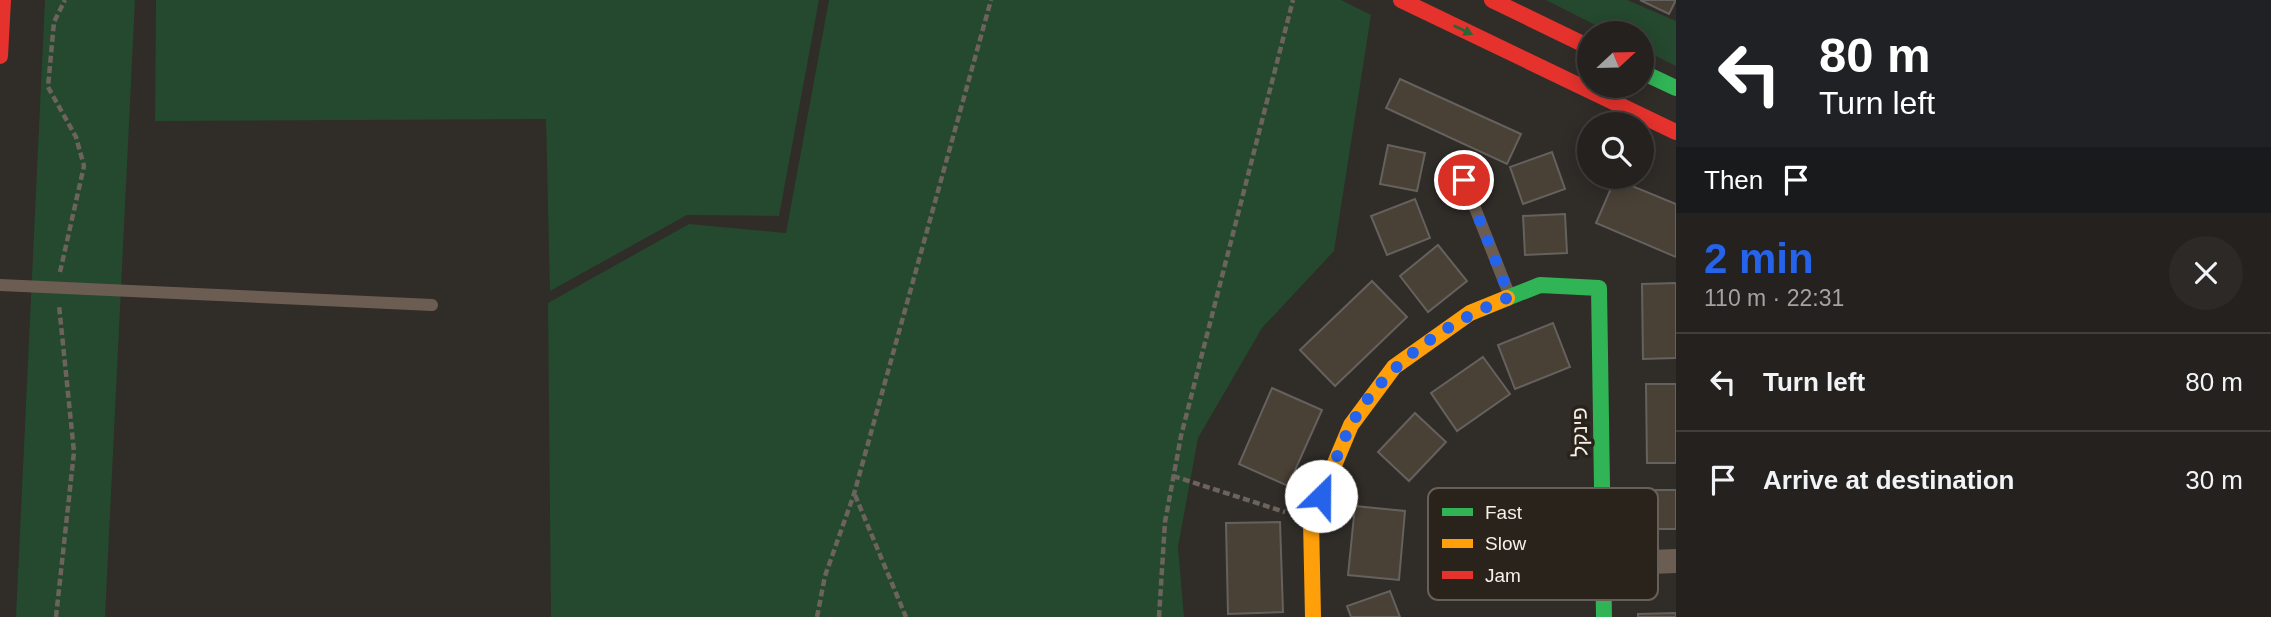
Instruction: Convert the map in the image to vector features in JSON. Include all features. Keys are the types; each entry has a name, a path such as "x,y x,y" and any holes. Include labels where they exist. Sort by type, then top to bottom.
{"main road":[{"path":"0,57 3,0"},
{"path":"1401,0 1676,132"},
{"path":"1492,0 1577,41"},
{"path":"1654,78 1676,88"},
{"name":"פינקל","path":"1510,297 1540,285 1599,288 1603,488"},
{"path":"1313,617 1311,520 1351,425 1394,367 1470,313 1510,297"}],"street":[{"path":"1658,562 1676,561"}],"lane":[{"path":"1464,180 1510,297"},
{"path":"0,285 432,305"}],"path":[{"path":"817,617 825,576 854,494 990,0"},
{"path":"1159,617 1160,573 1172,476 1188,403 1293,0"},
{"path":"1172,476 1311,520"},
{"path":"854,494 906,617"}],"green space":[{"path":"45,0 135,0 105,617 16,617"},
{"path":"156,0 819,0 779,216 687,215 550,291 546,119 155,121"},
{"path":"829,0 1341,0 1371,15 1334,251 1262,328 1198,438 1178,547 1184,617 551,617 548,303 689,224 786,233"},
{"path":"1546,0 1627,0 1676,21 1676,66 1654,55 1654,21 1587,21"}],"building":[{"path":"1640,0 1676,0 1669,14"},
{"path":"1400,79 1521,134 1507,164 1386,108"},
{"path":"1388,145 1425,153 1417,191 1380,184"},
{"path":"1552,152 1565,189 1523,204 1510,167"},
{"path":"1611,189 1639,189 1676,204 1676,257 1596,223"},
{"path":"1415,199 1430,238 1387,255 1371,216"},
{"path":"1565,214 1567,253 1525,255 1523,216"},
{"path":"1438,245 1467,281 1428,312 1400,276"},
{"path":"1372,281 1407,317 1335,386 1300,350"},
{"path":"1676,283 1676,358 1643,359 1642,284"},
{"path":"1553,323 1570,367 1515,389 1498,345"},
{"path":"1483,357 1510,394 1457,431 1431,393"},
{"path":"1646,384 1676,384 1676,463 1647,463"},
{"path":"1272,388 1322,410 1288,486 1239,464"},
{"path":"1415,413 1446,442 1409,481 1378,452"},
{"path":"1658,490 1676,490 1676,529 1658,529"},
{"path":"1355,506 1405,511 1399,580 1348,575"},
{"path":"1280,522 1283,612 1228,614 1226,523"},
{"path":"1390,591 1400,617 1351,617 1347,606"},
{"path":"1676,613 1676,617 1638,617 1638,614"}],"traffic: fast":[{"path":"1654,78 1676,88"},
{"path":"1507,298 1540,285 1599,288 1602,488"},
{"path":"1604,600 1604,617"}],"traffic: slow":[{"path":"1313,617 1311,520 1351,425 1394,367 1470,313 1507,298"}],"traffic: jam":[{"path":"0,56 3,0"},
{"path":"1401,0 1676,132"},
{"path":"1492,0 1577,41"}],"route":[{"path":"1321,496 1351,425 1394,367 1470,313 1510,297 1464,180"}]}
